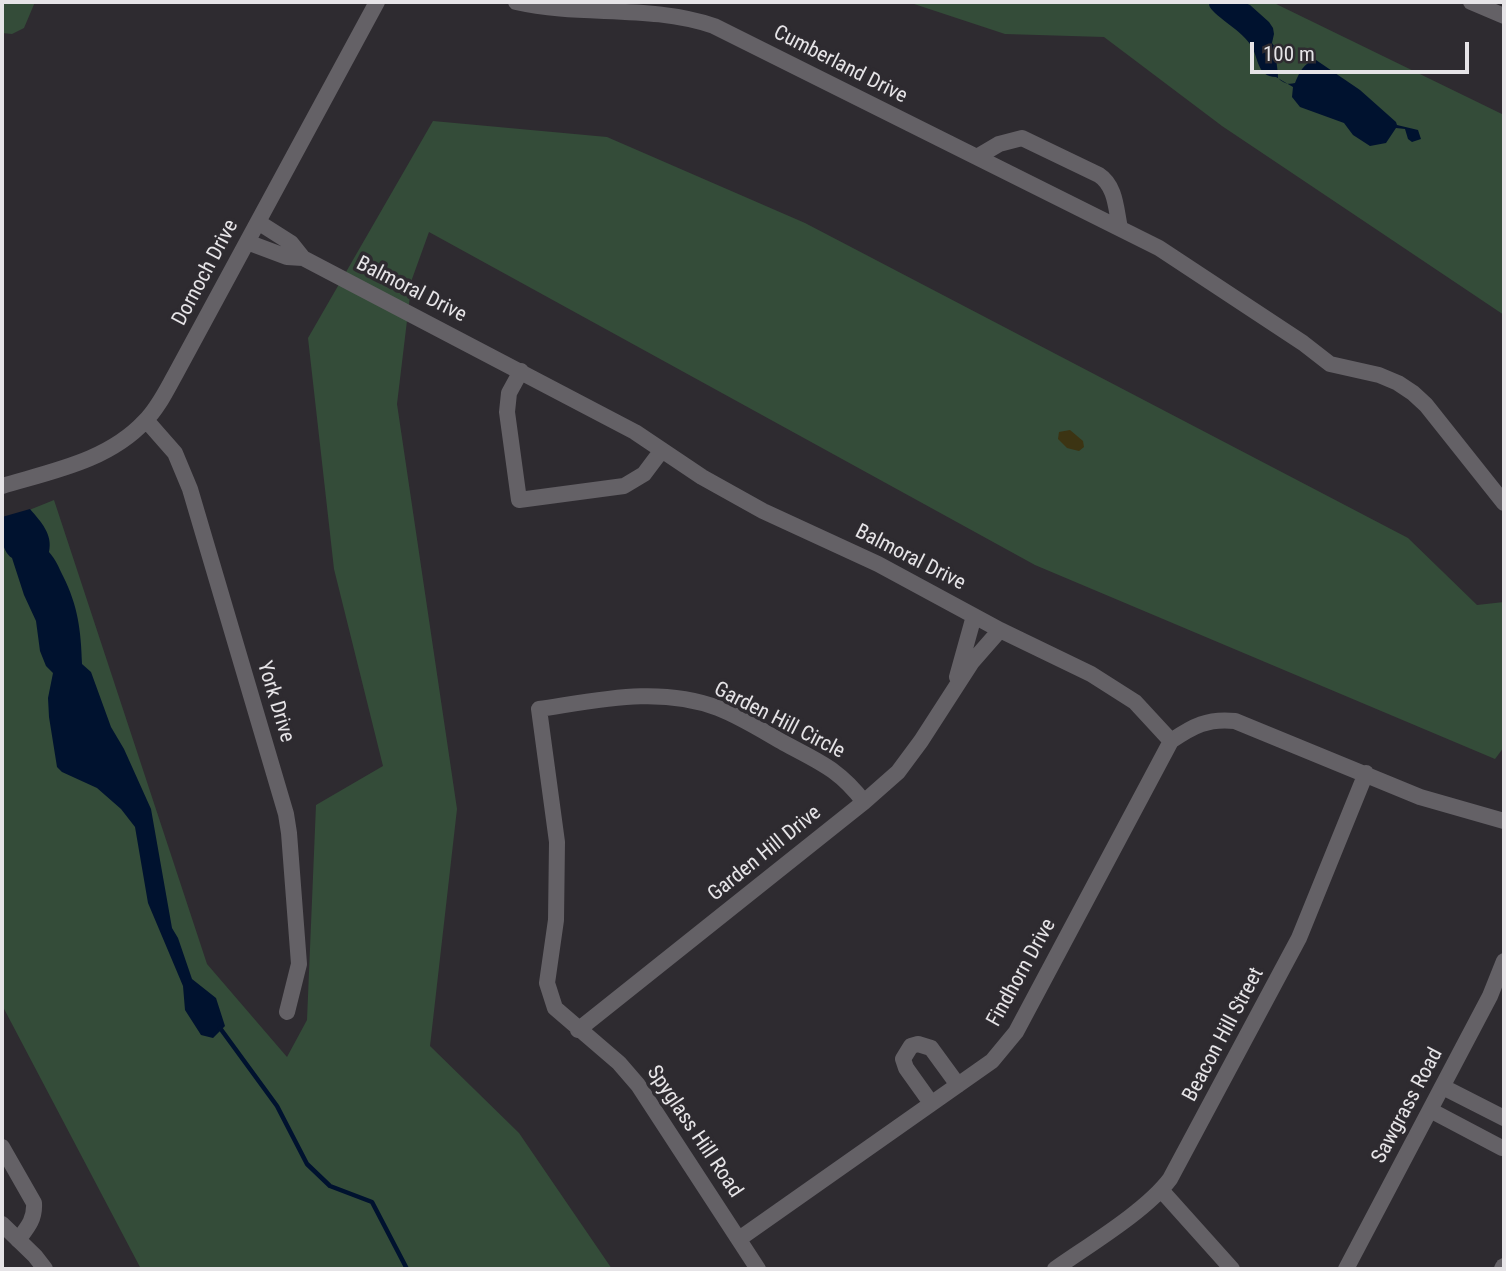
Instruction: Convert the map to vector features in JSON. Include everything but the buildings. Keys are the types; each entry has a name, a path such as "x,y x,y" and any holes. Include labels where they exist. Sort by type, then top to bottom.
{"street":[{"name":"Dornoch Drive","path":"2,486 99,456 117,446 146,420 170,384 377,2"},
{"name":"Cumberland Drive","path":"516,2 565,10 649,12 691,18 714,26 1159,248 1303,343 1330,364 1380,375 1413,393 1426,405 1504,503"},
{"path":"1471,2 1504,16"},
{"path":"976,157 999,144 1022,138 1099,175 1112,191 1119,228"},
{"name":"Balmoral Drive","path":"258,222 291,243 303,258 635,432 702,477 763,511 878,564 1115,688 1135,702 1171,741"},
{"name":"Balmoral Drive","path":"247,242 287,257 303,258"},
{"path":"521,371 509,393 507,412 519,500 624,486 643,474 662,450"},
{"name":"York Drive","path":"146,420 175,453 190,489 286,814 299,964 287,1012"},
{"name":"Garden Hill Drive","path":"954,690 974,616"},
{"name":"Garden Hill Drive","path":"578,1030 898,772 972,662 1000,629"},
{"name":"Garden Hill Circle","path":"539,709 642,695 700,702 740,719 835,770 864,802"},
{"name":"Spyglass Hill Road","path":"539,709 557,842 556,920 547,983 555,1008 628,1072 758,1269"},
{"path":"1171,741 1193,725 1209,720 1235,721 1420,797 1504,821"},
{"name":"Findhorn Drive","path":"740,1239 992,1061 1016,1032 1171,741"},
{"name":"Beacon Hill Street","path":"1055,1269 1162,1191 1180,1163 1299,938 1366,773"},
{"name":"Sawgrass Road","path":"1346,1269 1490,996 1504,961"},
{"path":"931,1103 906,1068 904,1059 911,1046 918,1044 931,1048 958,1085"},
{"path":"1443,1087 1504,1118"},
{"path":"1430,1110 1502,1148"},
{"path":"2,1147 34,1203 32,1221 18,1240"},
{"path":"1162,1191 1232,1269"},
{"path":"2,1224 45,1269"}],"green space":[{"path":"2,2 35,2 24,28 12,34 2,33"},
{"path":"908,2 1272,2 1504,115 1504,315 1222,126 1104,37 1005,34"},
{"path":"433,121 607,137 805,223 1408,538 1477,605 1504,602 1504,747 1495,759 1035,565 429,232 412,279 397,404 457,809 430,1046 519,1133 612,1269 141,1269 2,1005 2,521 54,500 207,964 287,1057 307,1020 316,805 383,766 334,569 308,338"}],"sand":[{"path":"1070,430 1083,441 1084,447 1079,451 1067,448 1058,439 1059,432"}],"water":[{"path":"1210,2 1243,2 1269,22 1274,34 1272,43 1277,50 1279,78 1261,70 1250,44 1211,9"},
{"path":"1316,60 1360,90 1397,125 1418,130 1421,139 1412,142 1405,129 1396,128 1386,143 1370,146 1353,135 1344,123 1300,107 1292,97 1293,87 1287,83 1295,83 1305,66"},
{"path":"30,509 48,534 49,552 72,598 80,629 82,664 91,672 111,727 151,809 172,928 192,979 216,998 225,1026 213,1038 201,1035 185,1010 183,986 148,903 135,827 121,809 97,788 62,772 57,767 48,698 53,673 46,666 40,651 36,621 12,558 5,550 2,540 2,517"}],"waterway":[{"path":"220,1028 277,1106 307,1164 330,1186 372,1202 407,1269"}]}
